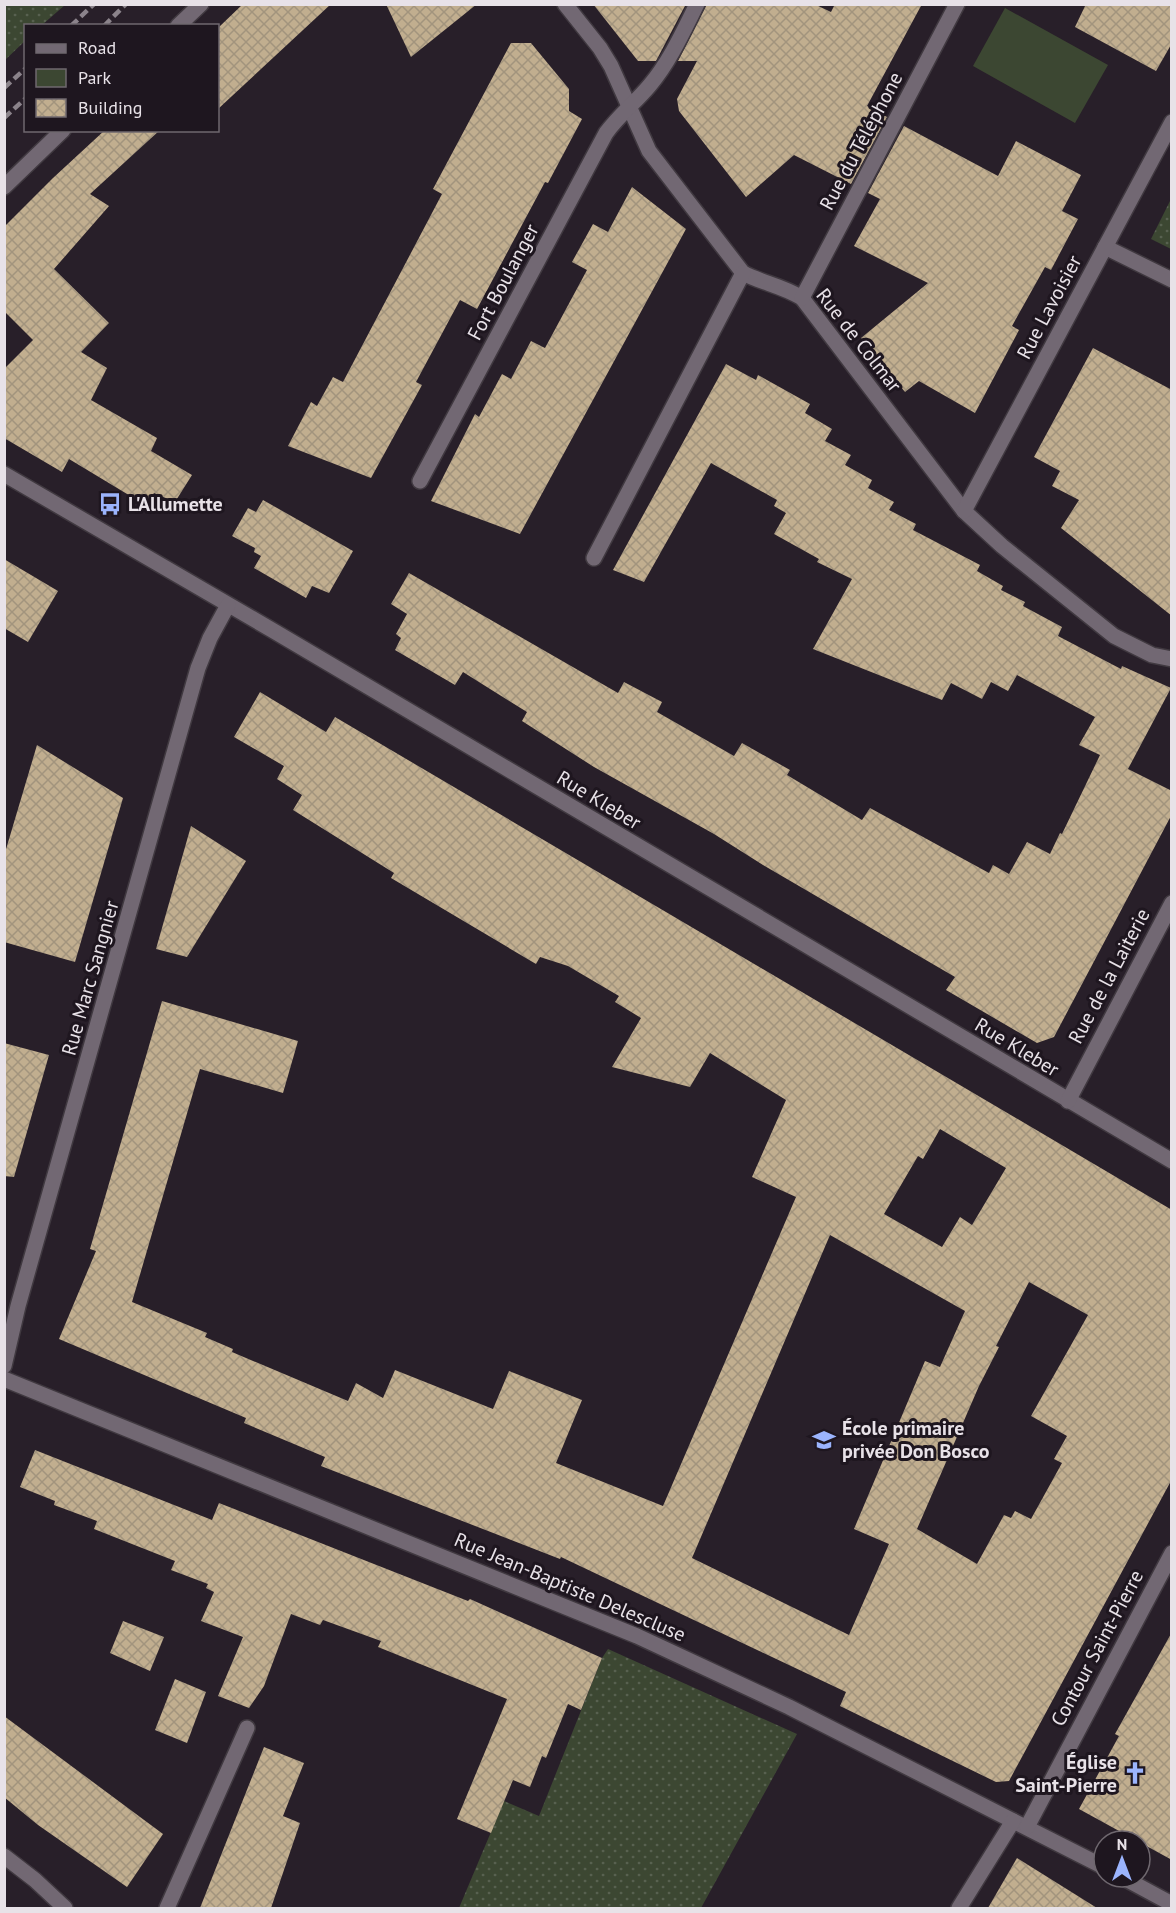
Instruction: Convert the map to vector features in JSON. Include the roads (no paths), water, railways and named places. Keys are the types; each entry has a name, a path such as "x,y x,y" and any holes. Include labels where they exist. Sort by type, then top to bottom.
{"street":[{"path":"180,24 201,4"},
{"name":"Rue de Colmar","path":"564,4 600,48 611,66 648,151 743,273 758,281 789,289 802,298 964,511 1002,546 1113,636 1143,651 1172,659"},
{"name":"Fort Boulanger","path":"420,481 606,133 666,64 697,4"},
{"name":"Rue du Téléphone","path":"802,298 957,4"},
{"name":"Rue Lavoisier","path":"964,511 1172,122"},
{"path":"4,187 61,132"},
{"path":"1105,247 1172,280"},
{"path":"594,558 743,273"},
{"name":"Rue Kleber","path":"4,474 1172,1161"},
{"name":"Rue Marc Sangnier","path":"4,1366 18,1306 198,668 210,638 228,605"},
{"name":"Rue de la Laiterie","path":"1068,1101 1172,903"},
{"name":"Rue Jean-Baptiste Delescluse","path":"4,1378 637,1636 789,1707 1092,1862"},
{"name":"Contour Saint-Pierre","path":"1027,1827 1172,1553"},
{"path":"167,1908 247,1728"},
{"path":"959,1908 1013,1821"},
{"path":"4,1856 35,1880 64,1908"},
{"path":"1144,1889 1172,1904"}],"railway":[{"path":"73,24 94,4"},
{"path":"106,24 126,4"},
{"path":"4,88 24,70"},
{"path":"4,118 24,100"}],"place":[{"name":"L'Allumette","path":"110,504"},
{"name":"École primaire privée Don Bosco","path":"824,1440"},
{"name":"Église Saint-Pierre","path":"1135,1773"}]}
